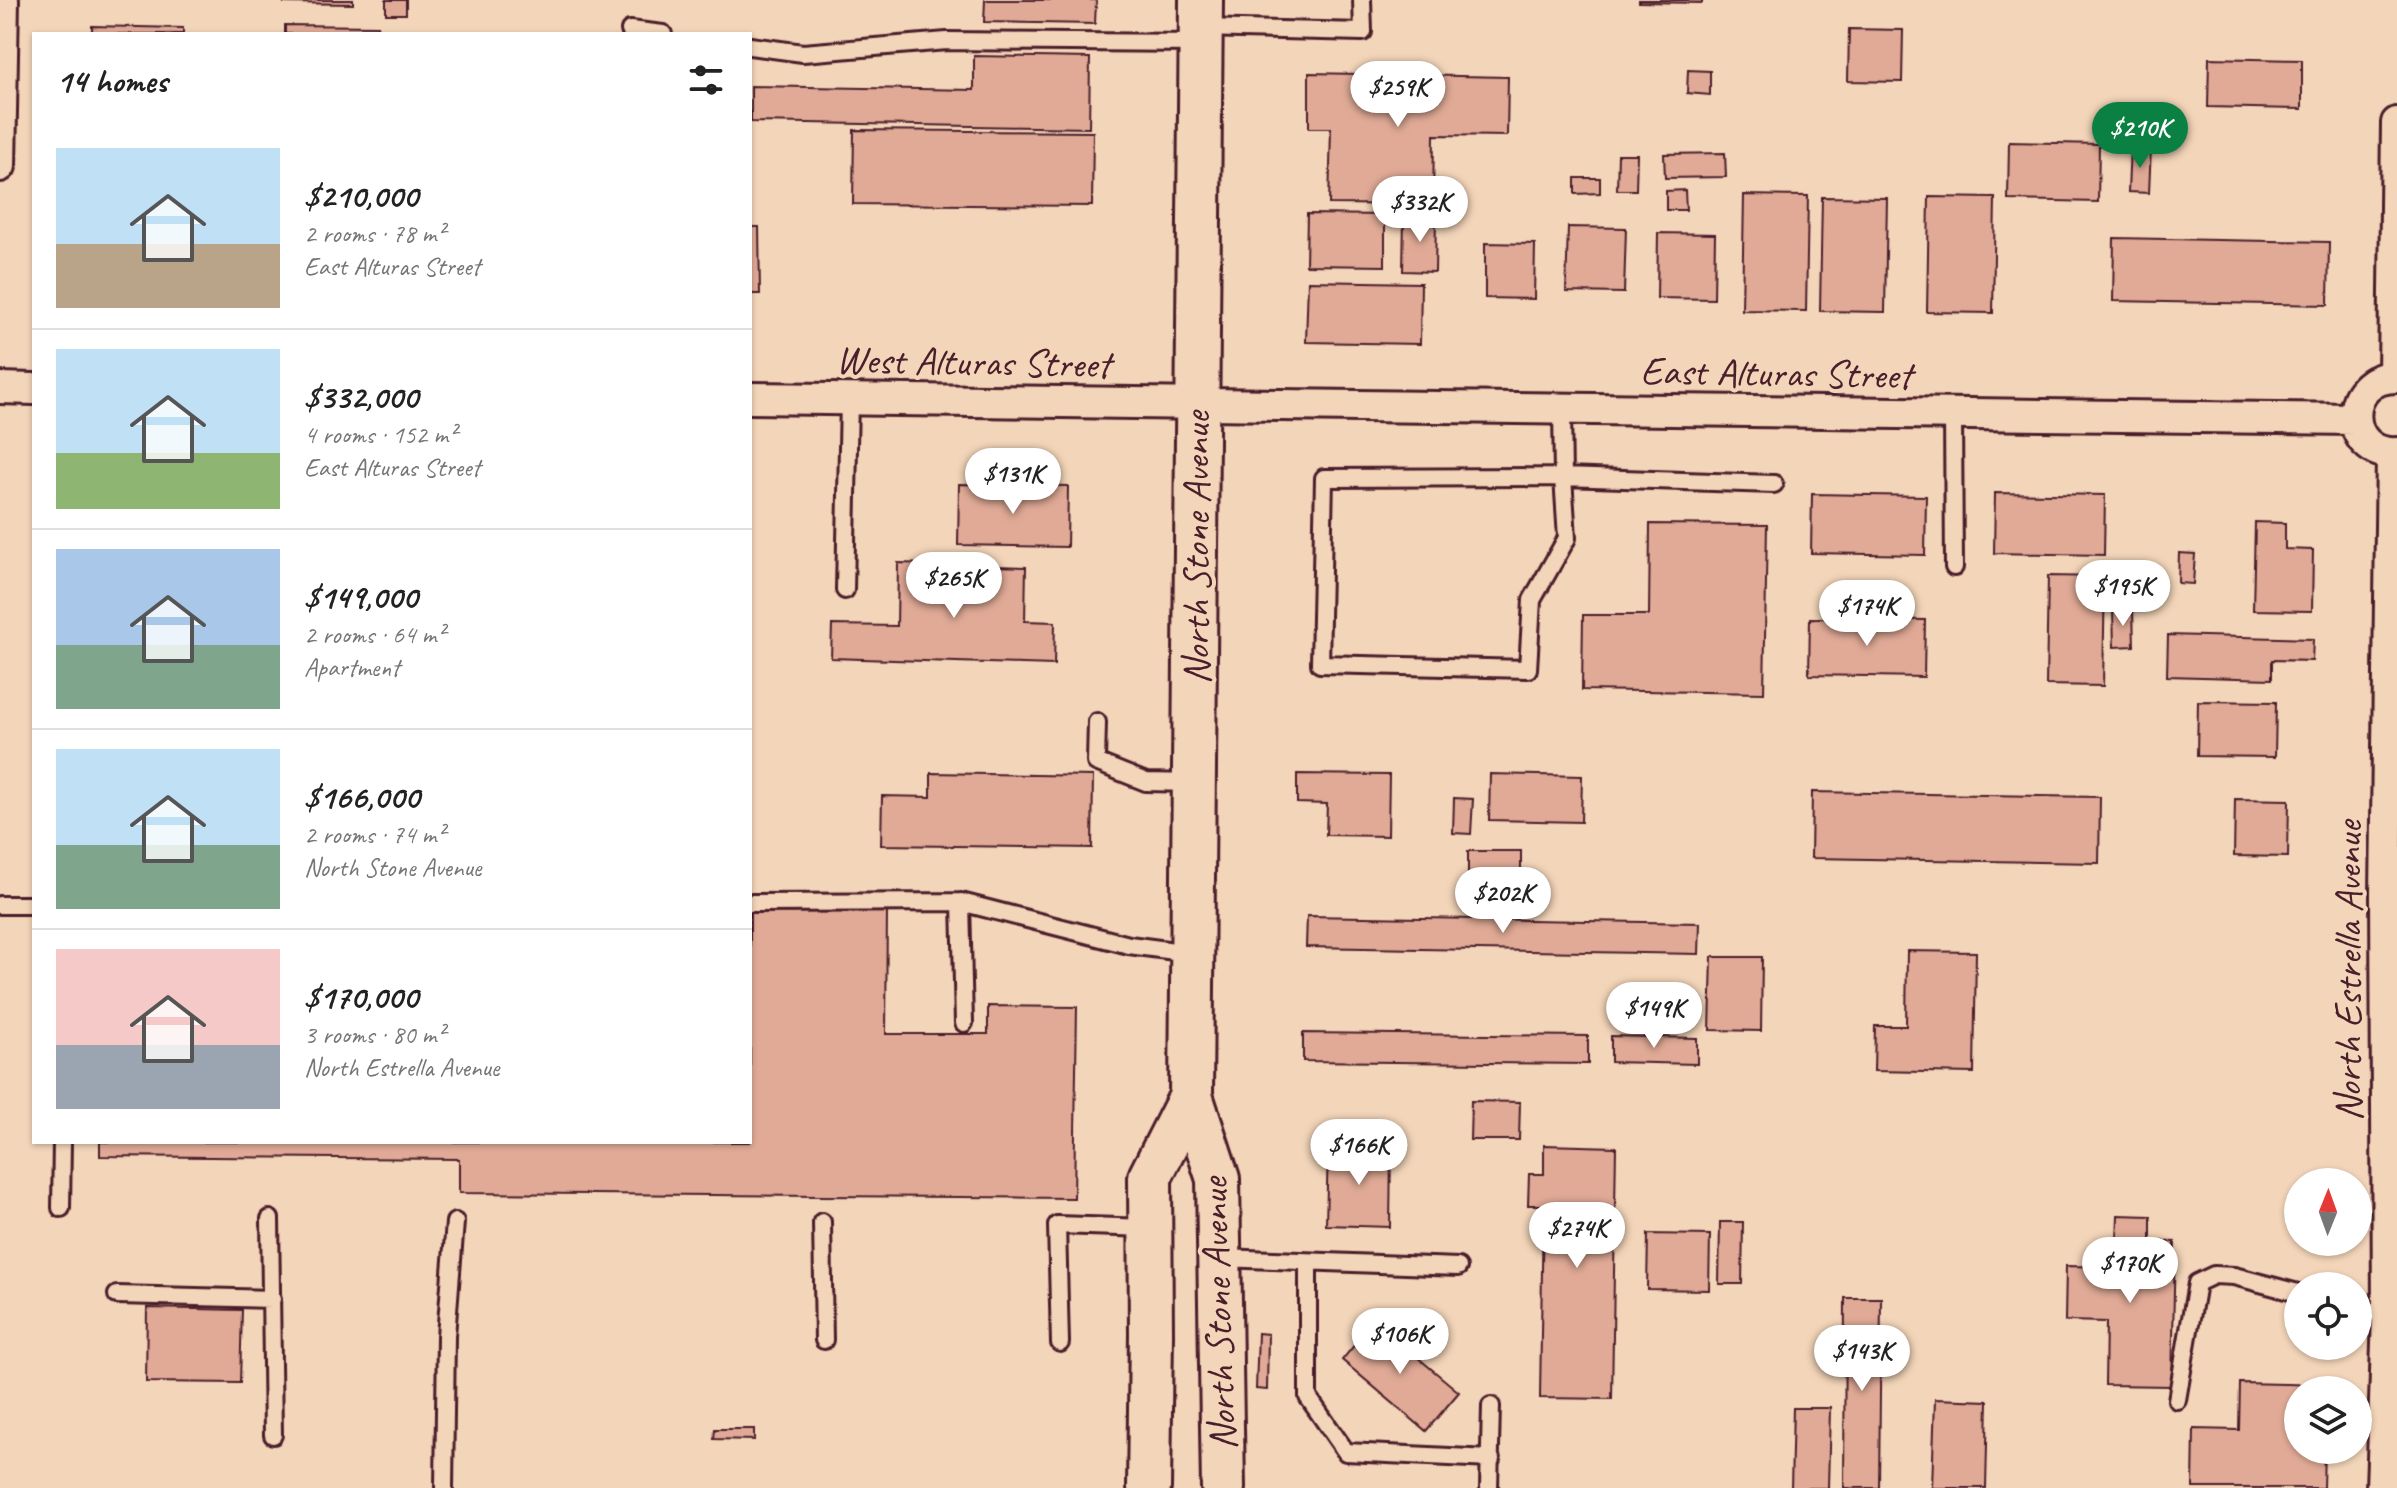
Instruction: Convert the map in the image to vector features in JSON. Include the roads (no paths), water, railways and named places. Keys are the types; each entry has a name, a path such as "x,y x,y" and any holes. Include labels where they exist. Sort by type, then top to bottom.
{"main road":[{"name":"North Stone Avenue","path":"1201,24 1191,1096 1218,1179 1223,1488"},
{"name":"North Stone Avenue","path":"1149,1488 1150,1177 1191,1096"}],"street":[{"path":"0,166 3,0"},
{"path":"2395,453 2381,452 2363,439 2357,430 2355,406 2370,384 2381,378 2396,376 2397,123"},
{"path":"0,388 32,389"},
{"name":"West Alturas Street","path":"752,398 1196,404"},
{"name":"East Alturas Street","path":"1196,404 2355,419"},
{"name":"North Estrella Avenue","path":"2382,1488 2388,1315 2395,453"}],"lane":[{"path":"752,46 803,53 1201,24 1363,32 1362,0"},
{"path":"630,30 646,32"},
{"path":"845,590 849,400"},
{"path":"1562,409 1563,477 1567,538 1532,600 1528,669 1320,664 1324,478 1563,477 1774,484"},
{"path":"1953,414 1954,567"},
{"path":"1097,722 1096,762 1146,782 1193,783"},
{"path":"961,902 964,1023"},
{"path":"752,903 961,902 1129,945 1192,953"},
{"path":"0,905 32,905"},
{"path":"61,1208 62,1144"},
{"path":"270,1219 273,1435"},
{"path":"444,1488 446,1336 455,1222"},
{"path":"822,1222 824,1340"},
{"path":"1060,1343 1057,1225 1151,1228"},
{"path":"1220,1258 1458,1267"},
{"path":"1308,1262 1308,1397 1346,1452 1491,1459"},
{"path":"2177,1400 2197,1283 2214,1275 2234,1276 2284,1289"},
{"path":"117,1295 272,1299"},
{"path":"2372,1311 2388,1315"},
{"path":"1489,1488 1491,1406"}]}
